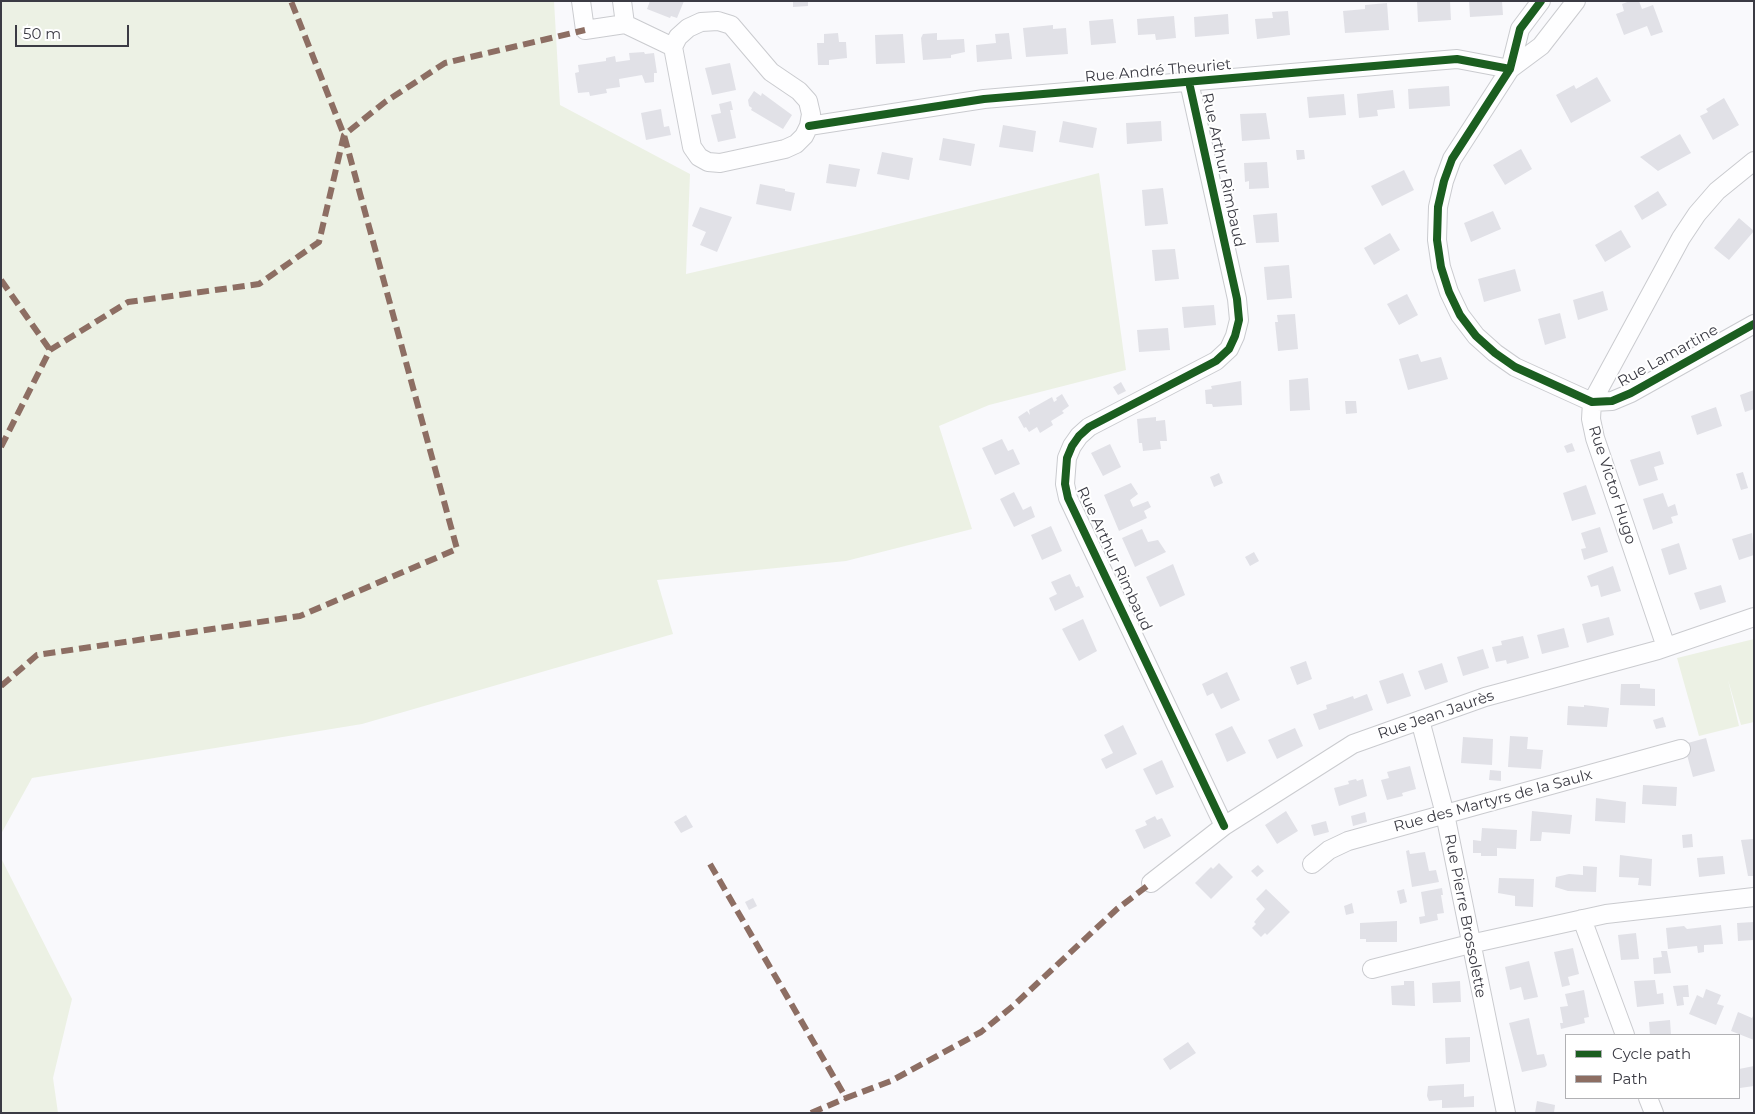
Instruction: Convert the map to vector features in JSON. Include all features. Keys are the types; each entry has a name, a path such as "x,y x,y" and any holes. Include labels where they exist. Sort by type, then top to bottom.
{"street":[{"path":"581,1 585,30 625,24 673,47"},
{"path":"622,1 625,24"},
{"path":"1541,1 1520,29 1510,69 1452,159 1444,181 1438,207 1437,240 1441,267 1449,292 1460,315 1476,336 1495,354 1515,367 1592,402"},
{"path":"1510,69 1541,46 1576,1"},
{"path":"718,21 731,25 771,72 799,91 808,101 811,114 810,126 804,136 785,149 720,163 708,162 699,157 692,147 673,47 678,37 688,28 701,22 718,21"},
{"name":"Rue André Theuriet","path":"810,126 984,99 1457,59 1510,69"},
{"name":"Rue Arthur Rimbaud","path":"1189,82 1237,299 1239,320 1236,336 1229,349 1216,360 1089,427 1072,446 1068,458 1065,484 1068,498 1224,826"},
{"name":"Rue Victor Hugo","path":"1666,647 1595,438 1591,419 1592,402 1681,238 1697,214 1717,191 1754,161"},
{"name":"Rue Lamartine","path":"1592,402 1612,401 1632,393 1754,324"},
{"name":"Rue Jean Jaurès","path":"1151,883 1224,826 1353,744 1485,697 1666,647 1754,617"},
{"name":"Rue Pierre Brossolette","path":"1420,720 1444,814 1506,1113"},
{"name":"Rue des Martyrs de la Saulx","path":"1312,864 1329,850 1348,841 1681,749"},
{"path":"1372,969 1470,944 1606,914 1754,897"},
{"path":"1582,919 1625,1034"},
{"path":"1648,1099 1654,1113"}],"shaded area":[{"path":"1,1 554,1 560,105 690,174 686,274 855,235 1099,173 1126,370 989,405 939,426 972,529 846,561 657,580 673,634 362,724 32,778 1,834"},
{"path":"1754,639 1754,722 1741,725 1728,680 1739,726 1699,736 1677,658"},
{"path":"1,858 72,999 53,1078 58,1113 1,1113"}],"building":[{"path":"650,1 684,1 677,18 671,16 670,18 647,9"},
{"path":"793,1 808,1 808,6 793,7"},
{"path":"1417,1 1450,1 1451,20 1418,22"},
{"path":"1469,1 1502,1 1503,15 1470,17"},
{"path":"1630,1 1639,1 1642,9 1653,5 1663,32 1651,36 1647,26 1624,35 1616,14 1624,11 1622,4"},
{"path":"1387,3 1389,30 1345,33 1343,11 1365,9 1365,5"},
{"path":"1288,11 1290,35 1257,39 1255,19 1273,18 1272,12"},
{"path":"1228,14 1229,34 1195,37 1194,17"},
{"path":"1174,16 1176,38 1156,40 1155,34 1138,35 1137,19"},
{"path":"1113,19 1116,43 1091,45 1089,21"},
{"path":"1053,25 1053,29 1066,28 1068,54 1026,57 1023,28"},
{"path":"838,33 839,42 846,42 847,58 829,60 829,65 818,65 817,43 824,43 824,34"},
{"path":"937,33 937,40 964,39 965,52 951,55 951,58 923,60 921,38 923,34"},
{"path":"1009,33 1012,59 977,62 976,45 996,43 995,34"},
{"path":"903,34 905,63 876,64 875,35"},
{"path":"644,52 645,54 654,53 657,73 654,73 654,82 645,83 642,75 619,79 620,87 606,89 607,93 590,96 589,92 578,93 575,73 579,72 578,65 606,61 606,58 615,56 616,62 630,60 629,53"},
{"path":"730,63 736,90 712,95 705,68"},
{"path":"1597,77 1611,101 1571,123 1556,95 1574,85 1576,89"},
{"path":"1449,86 1450,106 1409,109 1408,89"},
{"path":"1393,90 1395,108 1377,110 1378,116 1359,118 1357,94"},
{"path":"754,91 761,96 762,93 792,115 783,129 751,110 752,108 749,106 748,100"},
{"path":"1344,94 1346,115 1309,118 1307,97"},
{"path":"1724,98 1739,125 1713,140 1700,116 1708,112 1706,109"},
{"path":"731,101 733,110 730,110 736,138 718,142 711,115 721,113 719,104"},
{"path":"661,109 664,127 669,126 671,135 646,140 641,113"},
{"path":"1266,113 1270,139 1242,141 1240,114"},
{"path":"1063,121 1097,128 1093,148 1059,142"},
{"path":"1161,121 1162,141 1127,144 1126,123"},
{"path":"1003,125 1036,131 1033,152 999,147"},
{"path":"1680,134 1691,153 1658,171 1640,157"},
{"path":"943,138 975,144 971,166 939,160"},
{"path":"1521,149 1532,169 1505,185 1493,165"},
{"path":"1296,150 1304,150 1305,159 1297,160"},
{"path":"882,152 913,158 909,180 877,174"},
{"path":"1267,162 1269,188 1249,189 1249,181 1245,182 1244,163"},
{"path":"829,164 860,169 856,187 826,183"},
{"path":"1404,170 1414,190 1382,206 1371,186"},
{"path":"760,184 795,193 791,211 756,204"},
{"path":"1163,188 1168,224 1145,226 1142,190"},
{"path":"1658,191 1667,205 1642,220 1634,206"},
{"path":"700,207 732,217 717,252 700,245 706,232 692,226"},
{"path":"1493,211 1501,229 1471,242 1464,223"},
{"path":"1277,213 1279,242 1256,243 1253,215"},
{"path":"1739,218 1754,231 1729,260 1714,248"},
{"path":"1621,230 1631,247 1605,262 1595,245"},
{"path":"1390,233 1400,250 1374,265 1364,248"},
{"path":"1175,249 1179,279 1155,281 1152,250"},
{"path":"1289,265 1292,298 1267,300 1264,267"},
{"path":"1515,269 1521,291 1484,302 1478,279"},
{"path":"1603,291 1608,310 1578,320 1573,300"},
{"path":"1407,294 1418,315 1399,325 1387,304"},
{"path":"1214,305 1216,325 1184,328 1182,307"},
{"path":"1560,313 1566,338 1545,345 1538,319"},
{"path":"1295,314 1298,349 1278,351 1275,322 1278,322 1277,315"},
{"path":"1168,328 1170,350 1139,352 1137,330"},
{"path":"1418,354 1421,362 1441,357 1448,379 1408,390 1399,359"},
{"path":"1308,378 1310,410 1290,411 1289,380"},
{"path":"1241,381 1242,405 1213,407 1212,404 1206,404 1205,390 1212,389 1211,386"},
{"path":"1121,382 1126,391 1118,395 1113,387"},
{"path":"1754,390 1754,409 1745,412 1740,395"},
{"path":"1062,394 1069,406 1062,411 1064,413 1051,421 1053,425 1040,433 1037,427 1029,432 1026,427 1024,428 1018,417 1027,411 1030,415 1029,410 1052,397 1054,402"},
{"path":"1345,401 1356,401 1357,413 1346,414"},
{"path":"1716,407 1722,426 1697,435 1691,416"},
{"path":"1156,417 1156,421 1165,420 1167,441 1160,441 1161,449 1143,451 1142,443 1139,443 1137,419"},
{"path":"1002,439 1008,451 1013,449 1020,464 995,475 982,448"},
{"path":"1572,443 1575,451 1567,453 1564,446"},
{"path":"1110,444 1121,467 1103,476 1091,453"},
{"path":"1660,451 1664,464 1654,467 1658,480 1639,486 1630,460"},
{"path":"1743,472 1748,488 1741,490 1736,474"},
{"path":"1219,473 1223,483 1214,487 1210,477"},
{"path":"1131,483 1138,494 1130,500 1133,507 1148,501 1151,507 1144,511 1147,518 1119,531 1104,495"},
{"path":"1586,485 1596,514 1572,521 1563,493"},
{"path":"1014,492 1023,510 1031,506 1035,517 1014,527 1000,499"},
{"path":"1663,493 1668,507 1675,504 1678,515 1671,517 1673,523 1653,530 1643,499"},
{"path":"1051,526 1062,551 1042,560 1031,535"},
{"path":"1600,527 1608,552 1584,560 1581,549 1586,548 1581,533"},
{"path":"1142,529 1148,542 1158,540 1166,552 1135,567 1122,538"},
{"path":"1752,533 1754,555 1739,560 1732,539"},
{"path":"1679,543 1687,569 1669,575 1661,549"},
{"path":"1254,552 1259,561 1250,566 1245,557"},
{"path":"1173,564 1185,595 1160,607 1146,577"},
{"path":"1613,566 1621,591 1601,597 1598,585 1591,587 1587,576"},
{"path":"1070,574 1076,587 1079,586 1084,597 1055,611 1049,598 1057,594 1051,582"},
{"path":"1721,585 1726,602 1700,610 1694,593"},
{"path":"1609,617 1614,635 1587,643 1582,624"},
{"path":"1083,619 1097,651 1079,661 1062,629"},
{"path":"1564,628 1569,647 1542,654 1537,635"},
{"path":"1523,636 1529,658 1507,664 1506,660 1496,662 1492,647 1502,645 1501,641"},
{"path":"1483,649 1489,668 1463,676 1457,657"},
{"path":"1306,661 1312,679 1297,685 1290,667"},
{"path":"1442,663 1448,682 1425,690 1418,671"},
{"path":"1227,672 1240,700 1221,709 1213,693 1207,696 1202,684"},
{"path":"1403,673 1411,696 1387,704 1379,681"},
{"path":"1621,684 1640,684 1640,688 1655,689 1655,706 1620,705"},
{"path":"1367,694 1373,710 1319,730 1313,714 1327,709 1326,705 1353,696 1354,699"},
{"path":"1584,705 1609,708 1607,727 1567,725 1568,706 1584,707"},
{"path":"1663,717 1666,727 1656,729 1653,720"},
{"path":"1123,725 1137,754 1106,769 1101,759 1113,753 1104,735"},
{"path":"1232,726 1246,753 1227,762 1215,734"},
{"path":"1295,728 1303,746 1277,759 1268,740"},
{"path":"1510,736 1528,737 1527,749 1543,750 1541,769 1508,767"},
{"path":"1463,737 1493,739 1492,765 1461,763"},
{"path":"1706,738 1715,771 1693,777 1684,744"},
{"path":"1162,760 1174,787 1156,795 1143,769"},
{"path":"1410,766 1416,789 1402,793 1403,796 1387,800 1381,780 1389,778 1387,772"},
{"path":"1490,770 1501,771 1501,781 1489,780"},
{"path":"1356,779 1357,781 1363,779 1367,796 1339,806 1334,788 1349,784 1348,781"},
{"path":"1643,785 1677,787 1676,806 1642,804"},
{"path":"1596,798 1626,802 1625,823 1595,821"},
{"path":"1286,811 1298,831 1277,844 1265,825"},
{"path":"1532,811 1572,815 1570,834 1542,832 1541,841 1530,841"},
{"path":"1365,812 1367,822 1353,826 1351,816"},
{"path":"686,815 693,827 681,833 674,822"},
{"path":"1155,816 1157,820 1162,818 1171,836 1144,849 1135,830 1147,825 1145,821"},
{"path":"1326,821 1329,832 1314,836 1311,825"},
{"path":"1482,828 1517,830 1516,849 1497,848 1497,856 1481,856 1481,853 1473,853 1473,840 1481,841"},
{"path":"1692,834 1693,847 1683,848 1682,835"},
{"path":"1753,839 1754,876 1748,876 1741,840"},
{"path":"1409,850 1410,854 1425,852 1429,871 1436,870 1439,882 1412,887 1406,851"},
{"path":"1620,855 1652,859 1651,886 1638,885 1639,878 1619,877"},
{"path":"1723,856 1725,874 1699,877 1697,858"},
{"path":"1219,863 1233,877 1211,899 1195,883 1211,867 1213,869"},
{"path":"1258,865 1264,871 1257,877 1251,871"},
{"path":"1583,866 1597,867 1596,892 1568,891 1555,887 1556,877 1569,874 1583,875"},
{"path":"1499,878 1534,879 1533,907 1515,906 1515,896 1498,893"},
{"path":"1442,888 1443,895 1441,895 1444,913 1437,914 1438,920 1420,924 1419,917 1425,916 1421,892"},
{"path":"1266,889 1290,912 1267,935 1265,933 1261,937 1252,928 1256,924 1254,922 1265,909 1256,899"},
{"path":"1404,889 1407,902 1400,904 1397,891"},
{"path":"753,898 757,906 749,910 745,902"},
{"path":"1352,903 1354,913 1346,915 1344,906"},
{"path":"1397,921 1397,942 1366,942 1366,939 1360,939 1360,923"},
{"path":"1754,922 1754,940 1738,941 1737,923"},
{"path":"1721,925 1723,944 1704,945 1704,952 1698,953 1697,946 1668,949 1666,928 1684,926 1687,929"},
{"path":"1636,933 1639,959 1621,960 1618,935"},
{"path":"1573,948 1579,974 1568,977 1570,985 1562,987 1554,952"},
{"path":"1661,951 1667,951 1671,973 1654,974 1653,958 1662,957"},
{"path":"1529,961 1538,997 1524,1000 1521,987 1510,990 1505,967"},
{"path":"1655,980 1657,994 1663,993 1664,1004 1637,1007 1634,981"},
{"path":"1404,981 1414,981 1415,1006 1392,1005 1391,986 1404,985"},
{"path":"1460,981 1461,1002 1433,1003 1432,983"},
{"path":"1688,985 1689,997 1683,997 1684,1005 1677,1006 1673,986"},
{"path":"1706,989 1721,995 1717,1004 1724,1006 1716,1025 1689,1014 1697,995 1703,998"},
{"path":"1584,990 1589,1017 1584,1018 1585,1023 1561,1029 1560,1023 1563,1023 1560,1007 1568,1006 1565,994"},
{"path":"1738,1012 1752,1018 1754,1014 1754,1040 1731,1031"},
{"path":"1529,1018 1537,1055 1544,1054 1547,1065 1522,1072 1509,1023"},
{"path":"1670,1020 1671,1034 1650,1034 1649,1022"},
{"path":"1470,1037 1470,1062 1446,1064 1445,1038"},
{"path":"1188,1042 1196,1053 1170,1070 1163,1059"},
{"path":"1754,1066 1754,1086 1740,1088 1740,1069"},
{"path":"1464,1084 1464,1097 1474,1096 1474,1107 1442,1108 1442,1100 1429,1101 1427,1096 1428,1086"},
{"path":"1537,1101 1555,1105 1554,1113 1535,1113"}],"marked path":[{"path":"1,686 37,655 300,616 457,549 344,135 291,1"},
{"path":"1,447 50,350 128,302 259,284 319,242 344,135 385,102 445,63 585,30"},
{"path":"1,280 50,350"},
{"path":"710,864 846,1098 891,1081 981,1032 1013,1006 1117,909 1151,883"},
{"path":"811,1113 846,1098"}],"cycle path":[{"path":"1541,1 1520,29 1510,69 1452,159 1444,181 1438,207 1437,240 1441,267 1449,292 1460,315 1476,336 1515,367 1592,402 1612,401 1631,393 1754,324"},
{"path":"809,126 984,99 1457,59 1510,69"},
{"path":"1189,82 1237,299 1239,320 1235,336 1229,349 1216,361 1089,427 1072,446 1067,458 1065,484 1068,498 1224,826"}]}
